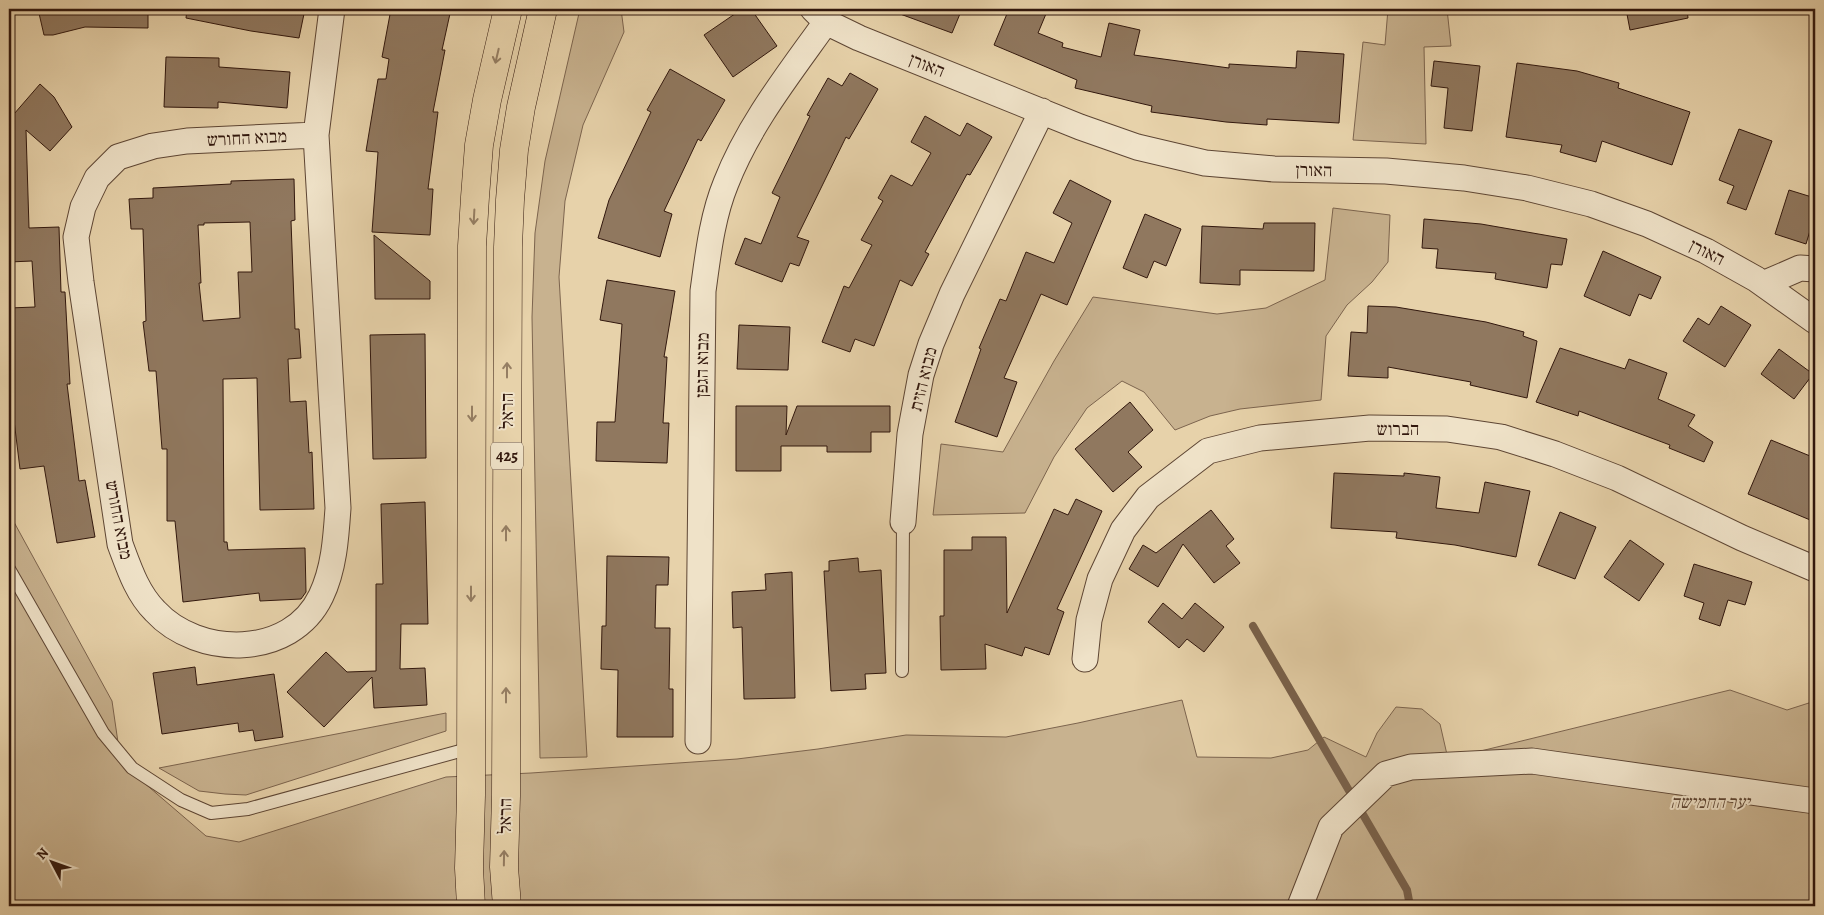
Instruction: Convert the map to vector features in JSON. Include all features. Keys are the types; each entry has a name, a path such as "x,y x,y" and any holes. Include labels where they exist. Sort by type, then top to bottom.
{"main road":[{"name":"הראל","path":"471,906 469,868 472,246 481,136 508,9"},
{"name":"הראל","path":"507,906 504,867 509,209 514,150 544,9"}],"street":[{"name":"מבוא החורש","path":"316,135 187,141 153,146 118,157 97,178 83,207 76,237 120,544 129,570 140,591 154,611 171,626 211,643 238,646 267,641 289,632 308,615 320,598 329,574 334,552 338,508 316,135 332,9"},
{"name":"האורן","path":"820,16 859,38 1080,128 1137,147 1205,163 1274,169 1396,172 1464,178 1527,188 1590,204 1647,224 1706,251 1763,284 1815,320"},
{"name":"מבוא הגפן","path":"698,740 703,291 710,240 725,184 744,142 820,16"},
{"name":"מבוא הזית","path":"903,522 910,434 921,375 931,344 952,294 1042,111"},
{"path":"1763,284 1800,268 1815,268"},
{"name":"הברוש","path":"1085,659 1089,620 1100,579 1123,530 1148,497 1208,451 1260,438 1370,428 1447,429 1501,437 1555,454 1617,478 1742,538 1815,568"},
{"path":"1300,906 1331,827 1386,774 1411,766 1532,760 1815,801"}],"lane":[{"name":"מבוא הזית","path":"902,671 903,522"},
{"path":"9,569 102,733 132,768 181,800 211,813 248,809 471,748"}],"green space":[{"path":"580,9 621,9 624,32 583,125 565,201 559,277 587,757 540,758 532,317 535,233 545,161"},
{"path":"1388,9 1447,9 1451,46 1424,47 1426,144 1353,140 1363,42 1385,45"},
{"path":"1333,208 1390,215 1388,262 1372,282 1347,305 1326,336 1321,400 1240,409 1210,416 1175,430 1144,392 1122,381 1087,408 1054,457 1025,513 933,515 941,444 1003,452 1054,361 1093,297 1217,314 1266,308 1325,280"},
{"name":"יער החמישה","path":"9,513 112,701 121,763 206,836 239,842 446,777 737,759 906,735 1006,737 1182,700 1197,757 1271,758 1308,750 1324,737 1366,757 1377,733 1396,707 1422,709 1440,724 1448,759 1730,690 1787,710 1815,701 1815,906 9,906"},
{"path":"446,713 446,731 246,795 199,791 159,768"}],"building":[{"path":"38,9 148,9 148,28 85,27 53,35 44,35"},
{"path":"187,9 305,9 299,38 186,18"},
{"path":"391,9 451,9 442,50 445,50 433,112 438,112 428,189 433,189 430,235 372,232 378,152 366,151 378,79 386,79 389,59 382,57"},
{"path":"742,9 751,9 777,46 733,77 704,35"},
{"path":"892,9 962,9 952,33 892,11"},
{"path":"1009,9 1048,9 1038,33 1063,43 1062,47 1101,57 1109,23 1140,30 1134,55 1229,68 1229,64 1296,68 1297,51 1344,54 1339,123 1267,119 1267,125 1226,122 1151,112 1152,106 1075,88 1077,80 994,45"},
{"path":"1626,9 1687,9 1688,18 1630,30"},
{"path":"166,57 219,58 219,67 290,72 287,108 218,102 218,108 164,107"},
{"path":"1434,61 1480,66 1472,131 1444,128 1448,88 1431,86"},
{"path":"1517,63 1577,71 1619,83 1618,88 1690,112 1672,165 1602,141 1596,162 1560,152 1562,145 1506,137"},
{"path":"670,69 725,100 701,141 698,139 664,211 672,214 660,257 598,238 609,200 651,112 647,110"},
{"path":"850,73 878,89 849,139 846,137 797,237 809,241 799,266 790,263 782,282 735,264 745,238 761,244 780,197 772,193 810,116 807,115 828,78 842,86"},
{"path":"40,84 54,97 72,127 50,151 26,130 29,228 59,227 61,292 65,292 70,384 67,384 79,481 85,480 95,537 57,543 44,466 20,469 12,404 9,404 9,308 35,307 32,261 9,262 9,114 14,114"},
{"path":"925,116 960,136 967,123 992,137 970,175 967,174 925,252 929,254 912,286 900,280 874,346 855,339 850,352 822,342 844,286 849,288 872,245 861,240 883,201 878,198 891,175 912,186 931,153 911,142"},
{"path":"1739,129 1772,141 1746,210 1727,203 1734,186 1719,180"},
{"path":"294,179 295,220 291,221 295,329 299,329 301,358 288,359 290,402 306,401 309,453 312,452 314,509 260,510 257,378 223,379 224,542 227,542 228,550 305,548 306,592 301,599 260,601 259,593 183,602 175,521 167,521 167,449 162,449 156,371 149,371 143,322 146,321 143,229 131,229 129,199 153,198 153,188 231,184 231,181","holes":["250,222 252,272 238,272 240,318 203,321 199,283 201,283 198,225 204,225 204,223"]},
{"path":"1070,180 1111,201 1067,305 1041,294 1004,378 1017,382 997,437 955,422 981,349 979,348 1000,299 1006,301 1026,252 1054,263 1072,223 1053,213"},
{"path":"1789,190 1815,198 1815,214 1806,244 1775,234"},
{"path":"1145,214 1181,229 1166,266 1154,261 1147,278 1123,268"},
{"path":"1424,219 1481,224 1567,239 1562,265 1551,264 1547,288 1495,279 1496,273 1436,268 1438,249 1422,248"},
{"path":"1264,223 1315,223 1314,271 1240,270 1240,285 1200,283 1202,226 1263,229"},
{"path":"374,235 430,281 430,299 375,299"},
{"path":"1603,251 1661,277 1651,299 1639,294 1630,316 1584,296"},
{"path":"607,280 675,291 664,357 667,357 663,423 669,423 667,463 596,461 597,422 615,422 622,324 600,320"},
{"path":"1368,306 1396,307 1486,322 1524,332 1523,336 1537,341 1527,398 1470,385 1471,382 1388,367 1388,378 1348,376 1351,332 1367,333"},
{"path":"1721,306 1751,325 1725,367 1683,341 1698,318 1709,325"},
{"path":"739,325 790,327 788,370 737,369"},
{"path":"425,334 426,458 373,459 370,335"},
{"path":"1560,348 1625,369 1629,359 1667,373 1658,399 1695,415 1688,426 1713,442 1704,462 1669,448 1670,445 1579,411 1578,416 1536,402"},
{"path":"1779,349 1813,374 1794,399 1761,374"},
{"path":"1130,402 1153,430 1128,452 1142,467 1113,492 1075,449"},
{"path":"736,406 787,406 786,435 797,406 890,406 890,432 871,432 871,452 827,452 827,446 781,446 781,471 736,471"},
{"path":"1771,440 1815,458 1815,522 1748,494"},
{"path":"1334,473 1404,476 1404,473 1440,477 1436,508 1479,513 1485,482 1530,491 1516,557 1455,545 1396,538 1397,532 1331,528"},
{"path":"1076,499 1102,511 1057,609 1064,612 1049,655 1025,647 1022,656 985,644 986,669 941,670 940,616 944,616 944,550 972,550 972,537 1006,537 1007,613 1054,509 1068,515"},
{"path":"425,502 428,624 401,624 400,669 425,668 427,705 374,708 372,677 324,727 287,692 326,652 347,672 376,671 376,584 383,584 381,504"},
{"path":"1211,510 1234,539 1226,546 1240,563 1214,583 1183,544 1158,587 1129,569 1143,545 1156,553"},
{"path":"1560,512 1596,527 1575,579 1538,565"},
{"path":"1630,540 1664,564 1639,601 1604,577"},
{"path":"607,556 669,557 668,585 656,585 655,628 670,628 669,689 673,689 673,737 617,737 618,670 601,669 602,626 606,626"},
{"path":"858,558 859,572 881,570 886,673 865,674 866,689 831,691 824,571 829,571 829,561"},
{"path":"1694,564 1752,582 1745,605 1728,600 1720,626 1699,619 1704,603 1684,596"},
{"path":"792,572 795,698 744,699 742,627 733,628 732,592 766,590 765,574"},
{"path":"1163,603 1182,619 1195,603 1224,627 1204,652 1187,639 1179,648 1148,622"},
{"path":"195,667 197,685 274,674 283,737 255,741 253,730 239,732 238,723 162,734 153,673"}],"waterway":[{"path":"1253,626 1407,890 1410,906"}]}
